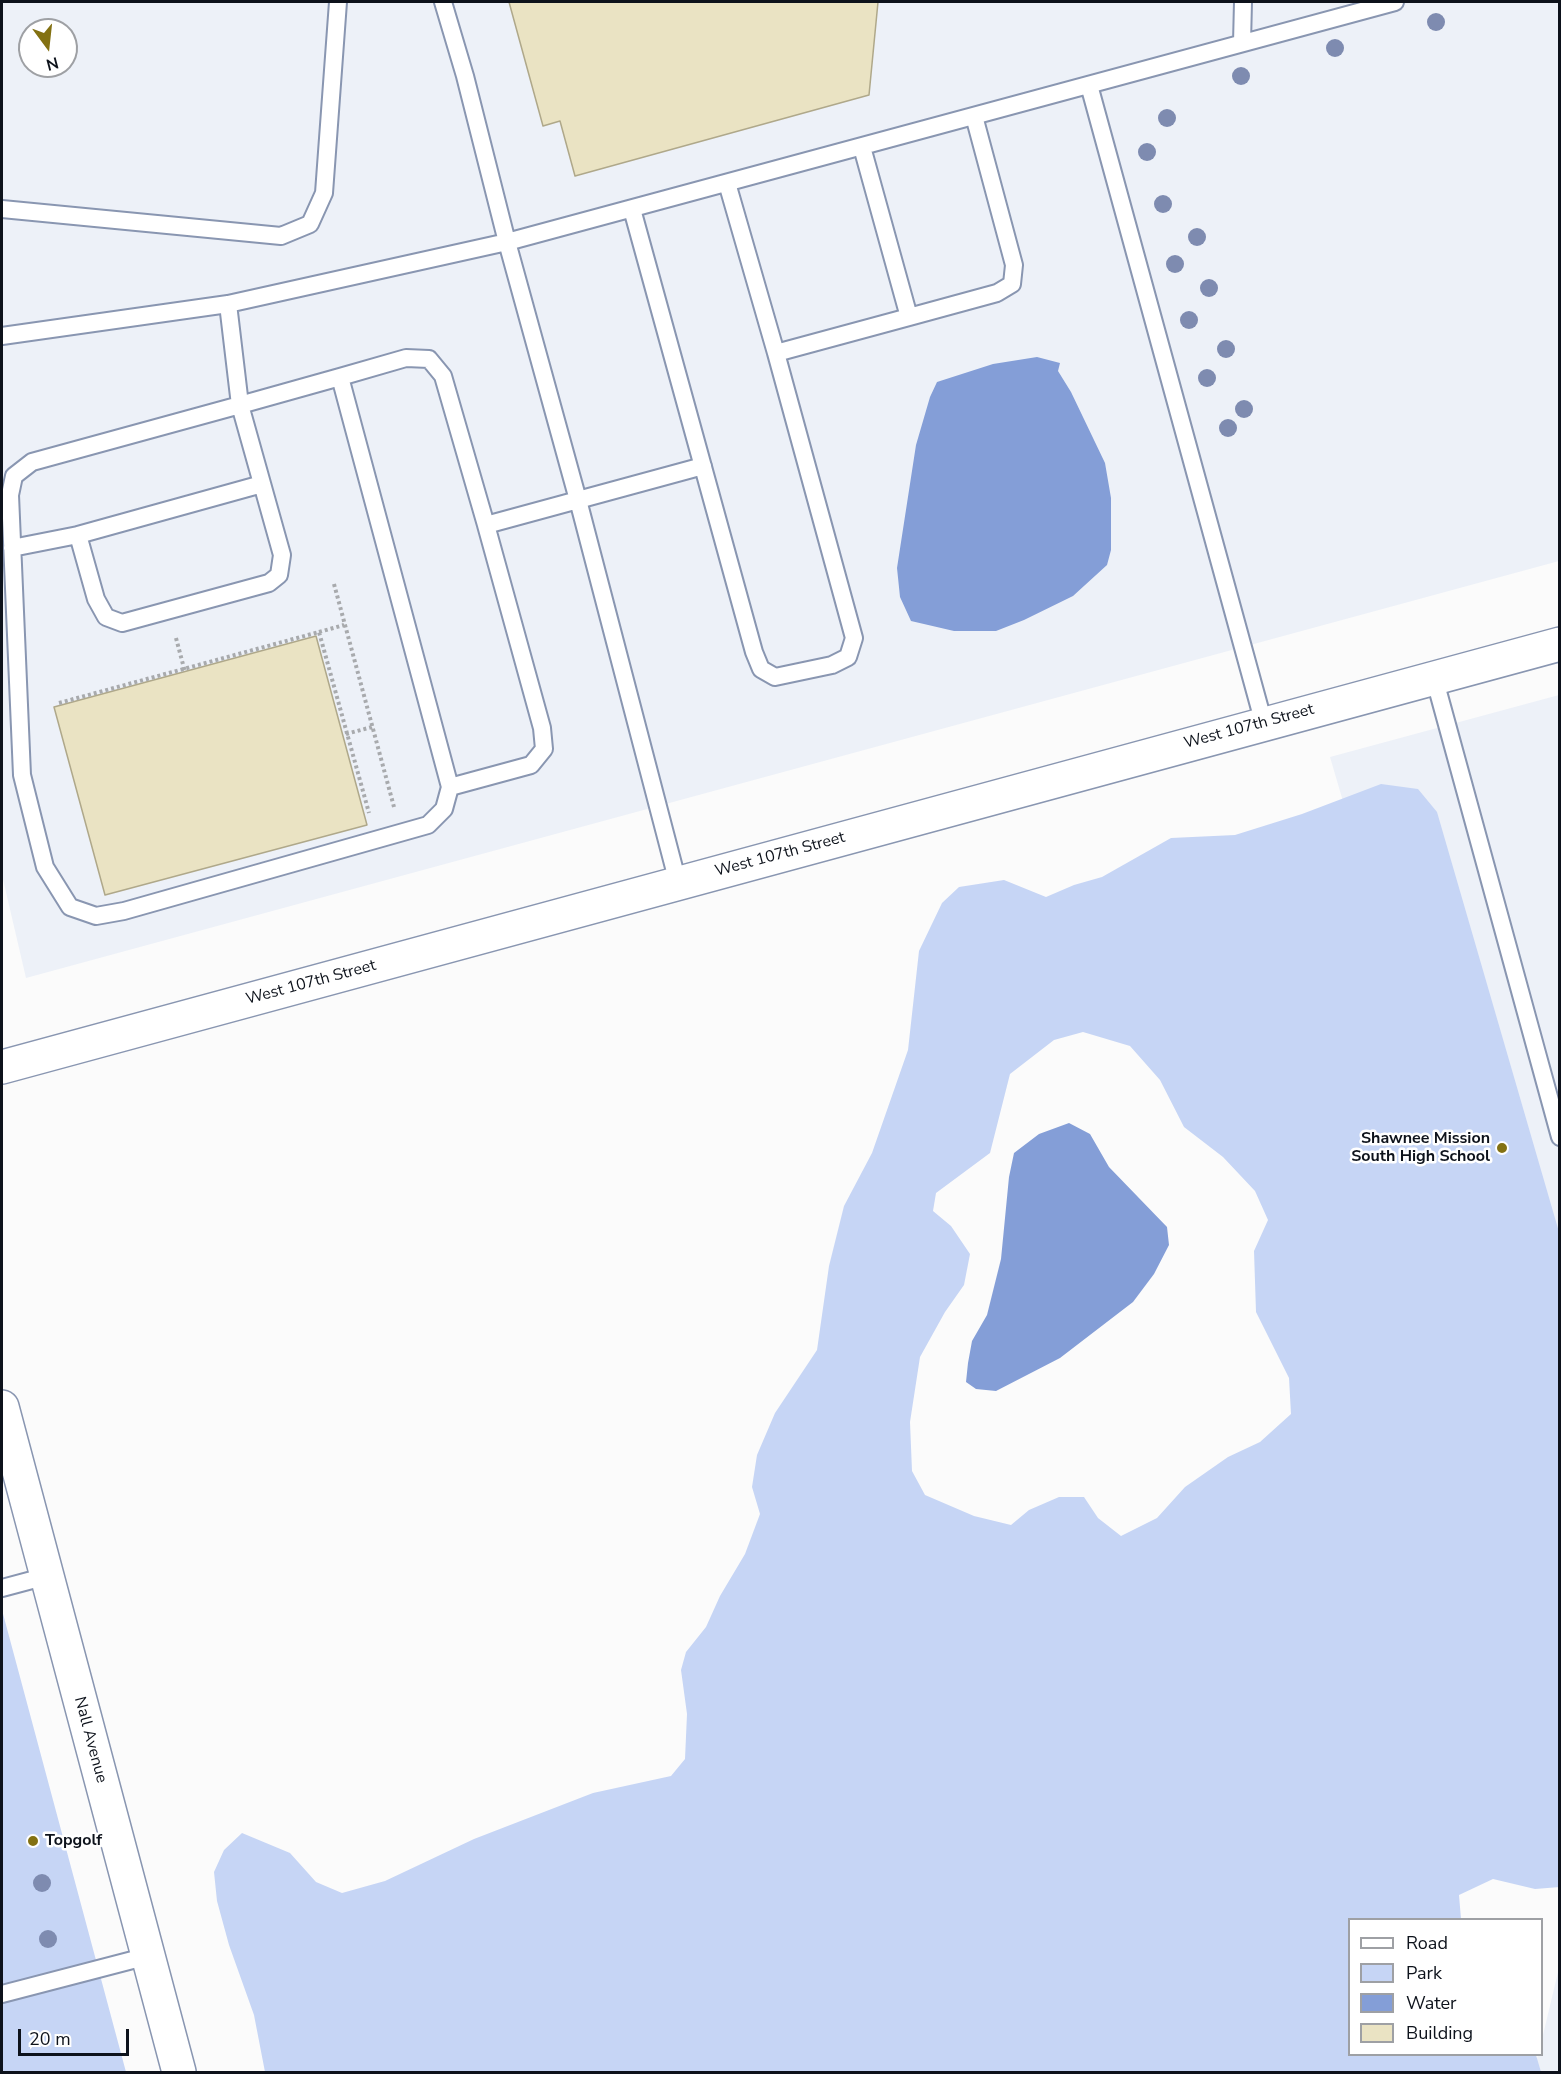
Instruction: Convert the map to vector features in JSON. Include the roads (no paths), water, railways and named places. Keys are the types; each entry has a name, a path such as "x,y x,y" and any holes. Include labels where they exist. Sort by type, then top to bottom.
{"street":[{"name":"West 107th Street","path":"2,1067 1560,644"},
{"name":"Nall Avenue","path":"2,1407 179,2073"}],"lane":[{"path":"2,209 281,236 310,224 324,194 338,2"},
{"path":"443,2 465,76 678,883"},
{"path":"1242,43 1243,2"},
{"path":"2,336 228,304 507,242 1395,2"},
{"path":"1089,85 1264,723"},
{"path":"776,353 997,293 1012,284 1014,265 974,116"},
{"path":"862,147 909,317"},
{"path":"632,209 754,652 761,669 775,677 832,665 848,657 855,638 727,183"},
{"path":"78,535 96,599 106,617 122,623 269,583 279,575 282,555 240,405 228,304"},
{"path":"340,376 450,787 444,809 428,825 124,911 96,916 70,907 45,867 22,775 10,495 14,476 32,462 240,405 340,376 406,358 429,359 443,376 542,728 544,749 531,765 450,787"},
{"path":"486,525 703,466"},
{"path":"12,548 78,535 262,483"},
{"path":"1434,677 1560,1137"},
{"path":"2,1588 47,1576"},
{"path":"2,1994 148,1956"}],"water":[{"path":"1037,357 1060,363 1058,371 1071,392 1105,463 1111,498 1111,550 1107,565 1073,596 996,631 954,631 911,621 900,597 897,568 916,445 930,397 937,382 993,364"},
{"path":"1069,1123 1090,1134 1109,1167 1167,1227 1169,1245 1154,1274 1133,1302 1060,1358 996,1391 976,1389 966,1382 968,1363 972,1341 987,1315 1001,1259 1009,1177 1014,1153 1039,1134"}],"place":[{"name":"Shawnee Mission South High School","path":"1502,1148"},
{"name":"Topgolf","path":"33,1841"}]}
